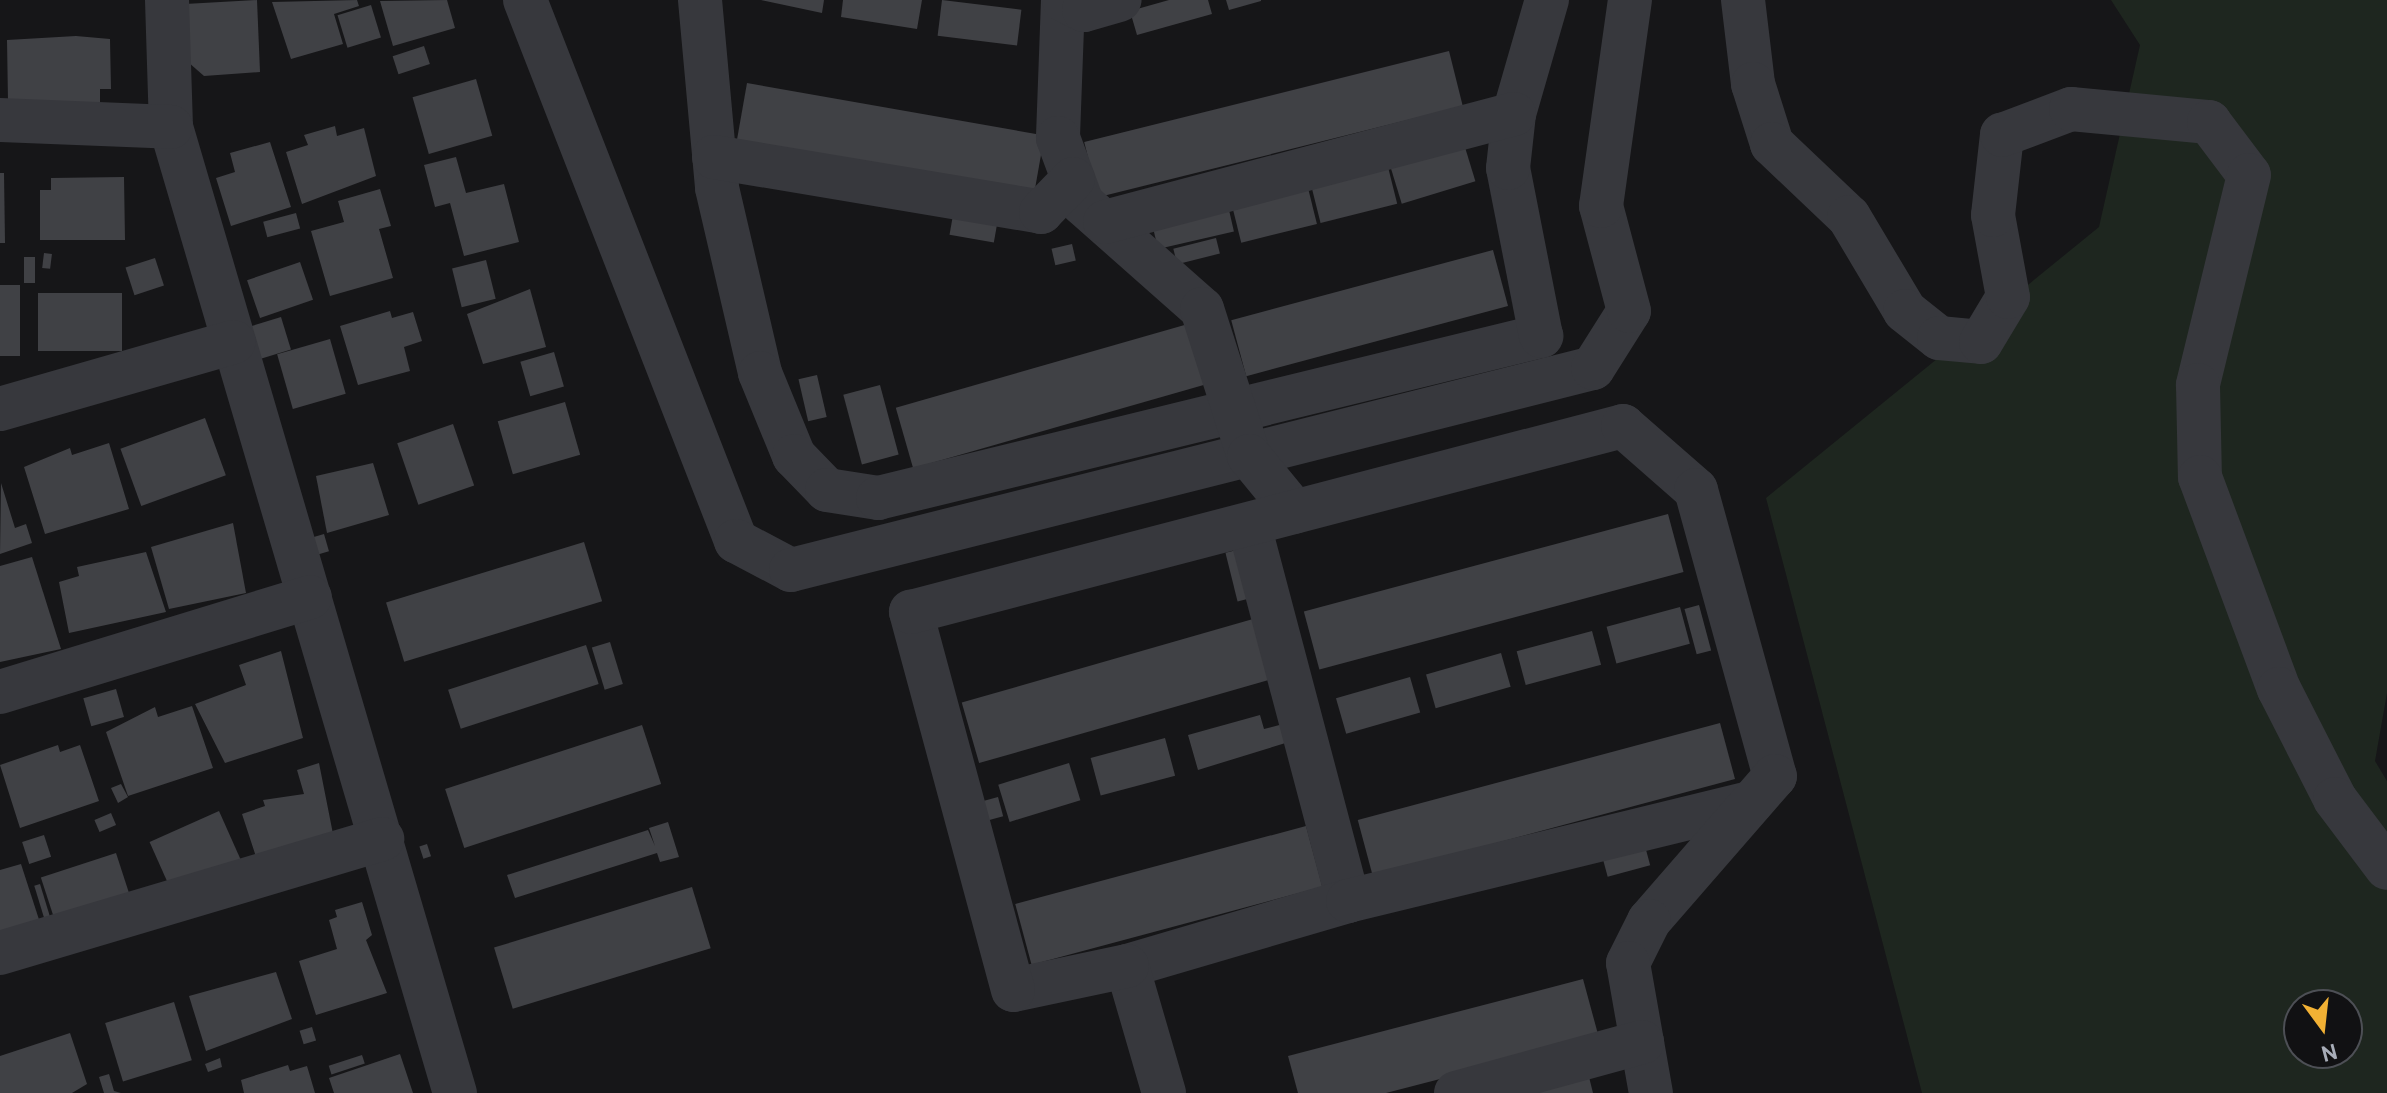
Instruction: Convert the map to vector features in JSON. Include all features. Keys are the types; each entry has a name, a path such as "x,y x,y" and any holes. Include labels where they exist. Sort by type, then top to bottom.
{"street":[{"path":"167,0 171,127 455,1093"},
{"path":"525,0 736,541 791,570 1593,368 1629,311 1601,206 1630,0"},
{"path":"700,0 714,157 760,373 794,456 827,490 878,498 1541,336 1508,168 1514,114 1547,0"},
{"path":"1120,0 1084,10 1063,0 1058,138 1082,203 1202,309 1249,456 1295,512"},
{"path":"1743,0 1753,84 1772,144 1849,217 1905,311 1939,338 1981,342 2008,297 1993,215 2002,135 2071,109 2209,122 2249,175 2198,385 2200,477 2279,689 2335,799 2387,868"},
{"path":"1105,222 1514,114"},
{"path":"0,120 171,127"},
{"path":"714,157 1041,212 1073,179"},
{"path":"0,409 234,342"},
{"path":"1651,1093 1628,963 1649,921 1775,776 1696,490 1623,426 911,612 1013,990 1127,966 1348,901 1751,803"},
{"path":"1249,525 1348,901"},
{"path":"0,692 310,597"},
{"path":"0,953 382,839"},
{"path":"1127,966 1164,1093"},
{"path":"1456,1093 1642,1042"}],"shaded area":[{"path":"2111,0 2387,0 2387,693 2375,761 2387,781 2387,1093 1922,1093 1766,498 2099,227 2140,45"}],"building":[{"path":"257,0 260,72 204,76 188,62 185,4"},
{"path":"357,0 359,6 334,14 343,44 291,59 272,2"},
{"path":"447,0 455,28 393,46 380,1"},
{"path":"761,0 824,0 822,13"},
{"path":"843,0 922,0 917,29 841,17"},
{"path":"942,0 1021,10 1017,45 938,36"},
{"path":"1169,0 1208,0 1212,14 1137,35 1130,11"},
{"path":"1226,0 1261,0 1261,1 1229,10"},
{"path":"371,5 381,38 347,48 338,15"},
{"path":"76,36 110,39 111,89 100,89 100,103 8,102 7,40"},
{"path":"424,46 430,64 398,74 393,56"},
{"path":"1449,51 1463,106 1098,197 1084,142"},
{"path":"476,79 492,136 429,154 413,97"},
{"path":"747,83 1044,135 1033,197 736,145"},
{"path":"335,126 337,136 364,128 376,176 302,204 286,152 308,145 304,135"},
{"path":"270,142 291,207 231,226 216,178 235,172 230,153"},
{"path":"1464,144 1475,181 1402,204 1390,167"},
{"path":"456,157 466,193 504,184 519,242 464,256 450,203 435,207 424,165"},
{"path":"1388,167 1397,204 1321,223 1311,186"},
{"path":"0,173 4,173 5,243 0,243"},
{"path":"124,177 125,240 40,240 40,190 51,190 51,178"},
{"path":"1308,188 1317,224 1241,243 1232,207"},
{"path":"380,189 391,226 379,229 393,278 330,296 311,231 344,222 338,201"},
{"path":"1229,210 1234,231 1158,249 1153,228"},
{"path":"296,213 300,228 267,237 263,222"},
{"path":"953,215 997,223 994,243 950,235"},
{"path":"1216,238 1220,254 1177,264 1173,249"},
{"path":"1072,244 1076,261 1055,265 1052,249"},
{"path":"1493,250 1508,306 1246,376 1231,320"},
{"path":"44,253 52,254 50,269 42,268"},
{"path":"24,257 35,257 35,283 24,283"},
{"path":"155,258 164,286 134,295 126,268"},
{"path":"486,260 496,299 462,307 452,268"},
{"path":"300,262 313,300 260,318 247,280"},
{"path":"0,285 20,285 20,356 0,356"},
{"path":"530,289 546,347 483,364 467,314"},
{"path":"38,293 122,293 122,351 38,351"},
{"path":"390,311 392,318 413,312 422,341 404,347 410,371 358,385 340,326"},
{"path":"281,317 291,350 258,359 248,327"},
{"path":"1188,324 1205,385 913,468 896,408"},
{"path":"330,339 346,394 293,409 277,354"},
{"path":"554,352 564,387 530,396 520,362"},
{"path":"817,375 827,417 808,421 798,379"},
{"path":"880,385 899,455 862,464 843,395"},
{"path":"565,402 580,455 513,474 498,421"},
{"path":"205,418 226,475 141,506 120,449"},
{"path":"453,424 474,485 418,505 397,443"},
{"path":"109,443 129,509 45,534 24,467 70,448 72,455"},
{"path":"373,463 389,515 327,533 316,476"},
{"path":"1,483 15,528 26,524 32,543 0,554"},
{"path":"1668,514 1684,572 1319,670 1304,612"},
{"path":"233,523 246,593 169,609 151,547"},
{"path":"324,534 329,551 315,555 310,538"},
{"path":"584,542 602,601 404,662 386,603"},
{"path":"1241,549 1253,598 1238,601 1225,553"},
{"path":"146,552 166,612 69,633 59,582 79,576 77,567"},
{"path":"32,557 61,649 0,662 0,566"},
{"path":"1699,605 1711,650 1697,654 1685,609"},
{"path":"1680,607 1690,644 1616,663 1607,627"},
{"path":"1253,619 1270,680 979,763 962,703"},
{"path":"1592,631 1601,665 1526,685 1517,651"},
{"path":"610,642 623,684 605,690 592,648"},
{"path":"586,645 599,684 461,729 448,690"},
{"path":"281,651 303,738 225,763 195,704 246,685 239,665"},
{"path":"1501,653 1511,687 1436,708 1426,674"},
{"path":"1410,677 1420,713 1346,734 1336,698"},
{"path":"116,689 124,717 91,726 83,698"},
{"path":"192,706 213,768 128,796 106,732 155,707 158,717"},
{"path":"1260,715 1264,729 1287,723 1292,741 1198,770 1188,735"},
{"path":"1720,723 1735,779 1373,876 1358,820"},
{"path":"642,725 661,784 464,848 445,789"},
{"path":"1165,738 1175,776 1101,796 1091,758"},
{"path":"58,745 60,752 80,745 99,801 20,828 0,765"},
{"path":"319,763 335,844 260,869 242,814 265,806 263,800 304,794 297,770"},
{"path":"1069,763 1080,800 1010,822 998,785"},
{"path":"121,784 128,797 118,803 111,788"},
{"path":"998,797 1003,816 985,821 980,802"},
{"path":"219,811 246,871 176,902 150,842"},
{"path":"111,813 116,825 100,832 94,820"},
{"path":"668,822 679,857 660,862 657,853 515,898 507,875 648,830 655,846 649,828"},
{"path":"1306,826 1322,887 1032,965 1015,904"},
{"path":"44,835 51,857 29,864 22,842"},
{"path":"427,844 431,856 423,859 419,846"},
{"path":"1645,846 1650,865 1608,877 1602,857"},
{"path":"116,853 133,905 58,930 41,877"},
{"path":"21,864 44,935 0,948 0,870"},
{"path":"40,884 54,930 48,932 34,886"},
{"path":"692,887 711,948 513,1009 494,948"},
{"path":"362,902 372,935 366,940 387,993 316,1015 299,961 337,949 329,920 337,917 335,910"},
{"path":"276,972 292,1019 206,1051 189,996"},
{"path":"1583,979 1599,1038 1386,1093 1298,1093 1288,1056"},
{"path":"174,1002 192,1060 123,1081 105,1023"},
{"path":"312,1027 316,1040 304,1044 300,1031"},
{"path":"70,1033 87,1084 72,1093 0,1093 0,1056"},
{"path":"400,1054 413,1093 334,1093 329,1078"},
{"path":"362,1055 365,1064 331,1074 329,1066"},
{"path":"220,1058 222,1067 208,1072 205,1064"},
{"path":"288,1065 290,1071 307,1066 315,1093 244,1093 241,1080"},
{"path":"1588,1073 1593,1093 1518,1093"},
{"path":"109,1074 114,1091 121,1093 104,1093 99,1077"}]}
